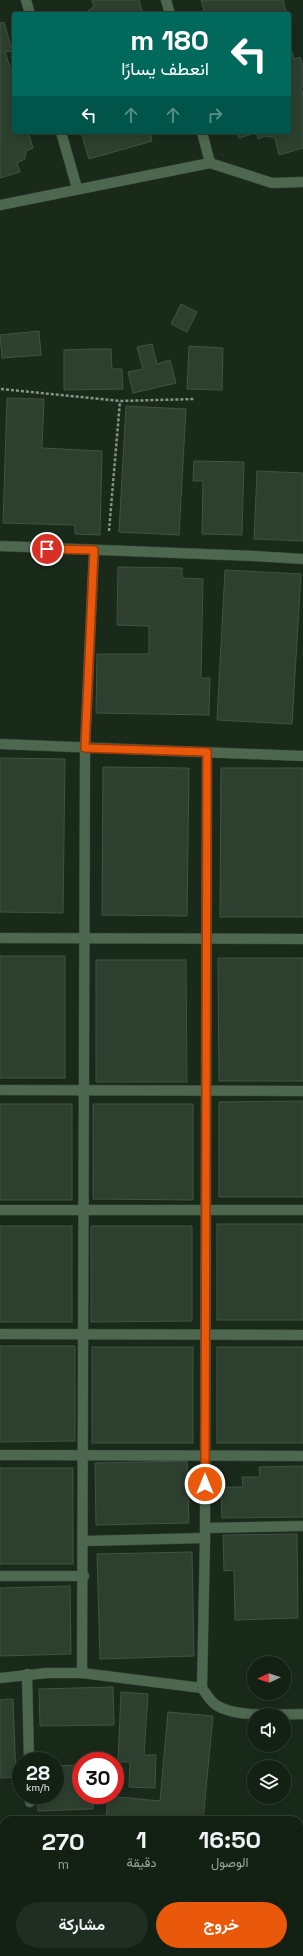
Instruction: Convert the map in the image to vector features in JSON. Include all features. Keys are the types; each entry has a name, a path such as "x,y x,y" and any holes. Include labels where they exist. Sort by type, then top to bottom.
{"street":[{"path":"26,0 29,12"},
{"path":"166,0 169,12"},
{"path":"63,134 77,188"},
{"path":"203,134 210,163"},
{"path":"0,205 77,188 210,163 272,183 303,182"},
{"path":"0,546 254,556 303,560"},
{"path":"82,1673 84,1576 85,748 94,550"},
{"path":"0,744 303,756"},
{"path":"202,1688 204,1670 205,1538 207,752"},
{"path":"0,938 303,939"},
{"path":"0,1090 303,1091"},
{"path":"0,1210 303,1210"},
{"path":"0,1334 303,1335"},
{"path":"0,1455 303,1456"},
{"path":"205,1528 303,1526"},
{"path":"84,1541 205,1538"},
{"path":"0,1576 84,1576"},
{"path":"0,1678 28,1674 82,1673 202,1688 217,1706 240,1713 303,1714"},
{"path":"28,1674 29,1752"}],"path":[{"path":"1,389 120,401 195,399"},
{"path":"108,551 120,401"}],"building":[{"path":"92,0 139,0 142,12 85,12 94,6"},
{"path":"201,0 283,0 286,12 204,12"},
{"path":"4,22 12,51 5,52 10,67 12,66 12,134 29,134 33,148 26,151 25,159 17,163 20,172 0,178 0,23"},
{"path":"291,48 294,59 300,57 303,68 303,87 301,88 303,94 303,148 279,155 275,138 266,136 258,139 256,134 291,134"},
{"path":"82,134 150,134 152,141 89,159"},
{"path":"238,134 253,134 239,138"},
{"path":"181,304 197,312 187,332 171,324"},
{"path":"39,331 41,355 2,358 0,335"},
{"path":"152,344 157,364 170,360 176,383 133,393 128,372 143,369 137,347"},
{"path":"189,346 223,348 222,390 187,389"},
{"path":"111,349 112,369 122,369 123,389 64,390 64,350"},
{"path":"7,398 44,399 42,448 102,451 100,535 75,534 75,525 3,523"},
{"path":"126,406 186,409 179,535 119,532"},
{"path":"194,461 244,462 242,535 202,534 203,481 193,481"},
{"path":"257,471 303,473 303,541 254,539"},
{"path":"118,567 182,568 182,578 203,579 201,678 210,678 209,715 96,713 97,654 149,654 149,626 117,625"},
{"path":"225,570 301,574 292,724 217,720"},
{"path":"0,758 65,759 63,913 0,912"},
{"path":"103,767 189,768 187,916 102,915"},
{"path":"221,768 303,768 303,917 220,917"},
{"path":"0,956 65,956 65,1078 0,1078"},
{"path":"218,958 303,958 303,1081 219,1081"},
{"path":"96,960 186,960 187,1082 96,1082"},
{"path":"303,1101 303,1197 219,1197 219,1102"},
{"path":"0,1104 72,1104 72,1200 0,1200"},
{"path":"93,1104 193,1104 193,1200 93,1199"},
{"path":"217,1224 303,1224 303,1320 217,1320"},
{"path":"0,1226 72,1226 72,1322 0,1322"},
{"path":"91,1226 192,1226 192,1321 91,1322"},
{"path":"0,1346 75,1346 75,1441 0,1442"},
{"path":"92,1347 193,1347 193,1443 92,1443"},
{"path":"217,1347 303,1347 303,1443 217,1443"},
{"path":"187,1461 189,1523 96,1525 95,1463"},
{"path":"303,1466 303,1517 222,1518 221,1487 243,1487 242,1477 260,1477 259,1467"},
{"path":"0,1468 73,1468 73,1564 0,1564"},
{"path":"297,1534 298,1618 235,1620 234,1570 224,1571 223,1535"},
{"path":"192,1552 194,1656 100,1659 97,1554"},
{"path":"70,1586 71,1654 0,1656 0,1588"},
{"path":"113,1687 114,1725 40,1726 39,1689"},
{"path":"121,1692 148,1694 144,1755 156,1755 155,1788 129,1787 130,1762 124,1762 124,1752 118,1752"},
{"path":"13,1699 15,1752 12,1752 12,1777 0,1778 0,1700"},
{"path":"168,1712 213,1716 203,1816 106,1816 107,1804 124,1804 124,1798 160,1801"},
{"path":"72,1765 72,1804 93,1804 93,1809 38,1811 38,1804 64,1804 64,1766"}],"route":[{"path":"47,549 94,550 85,748 207,752 205,1484"}]}
